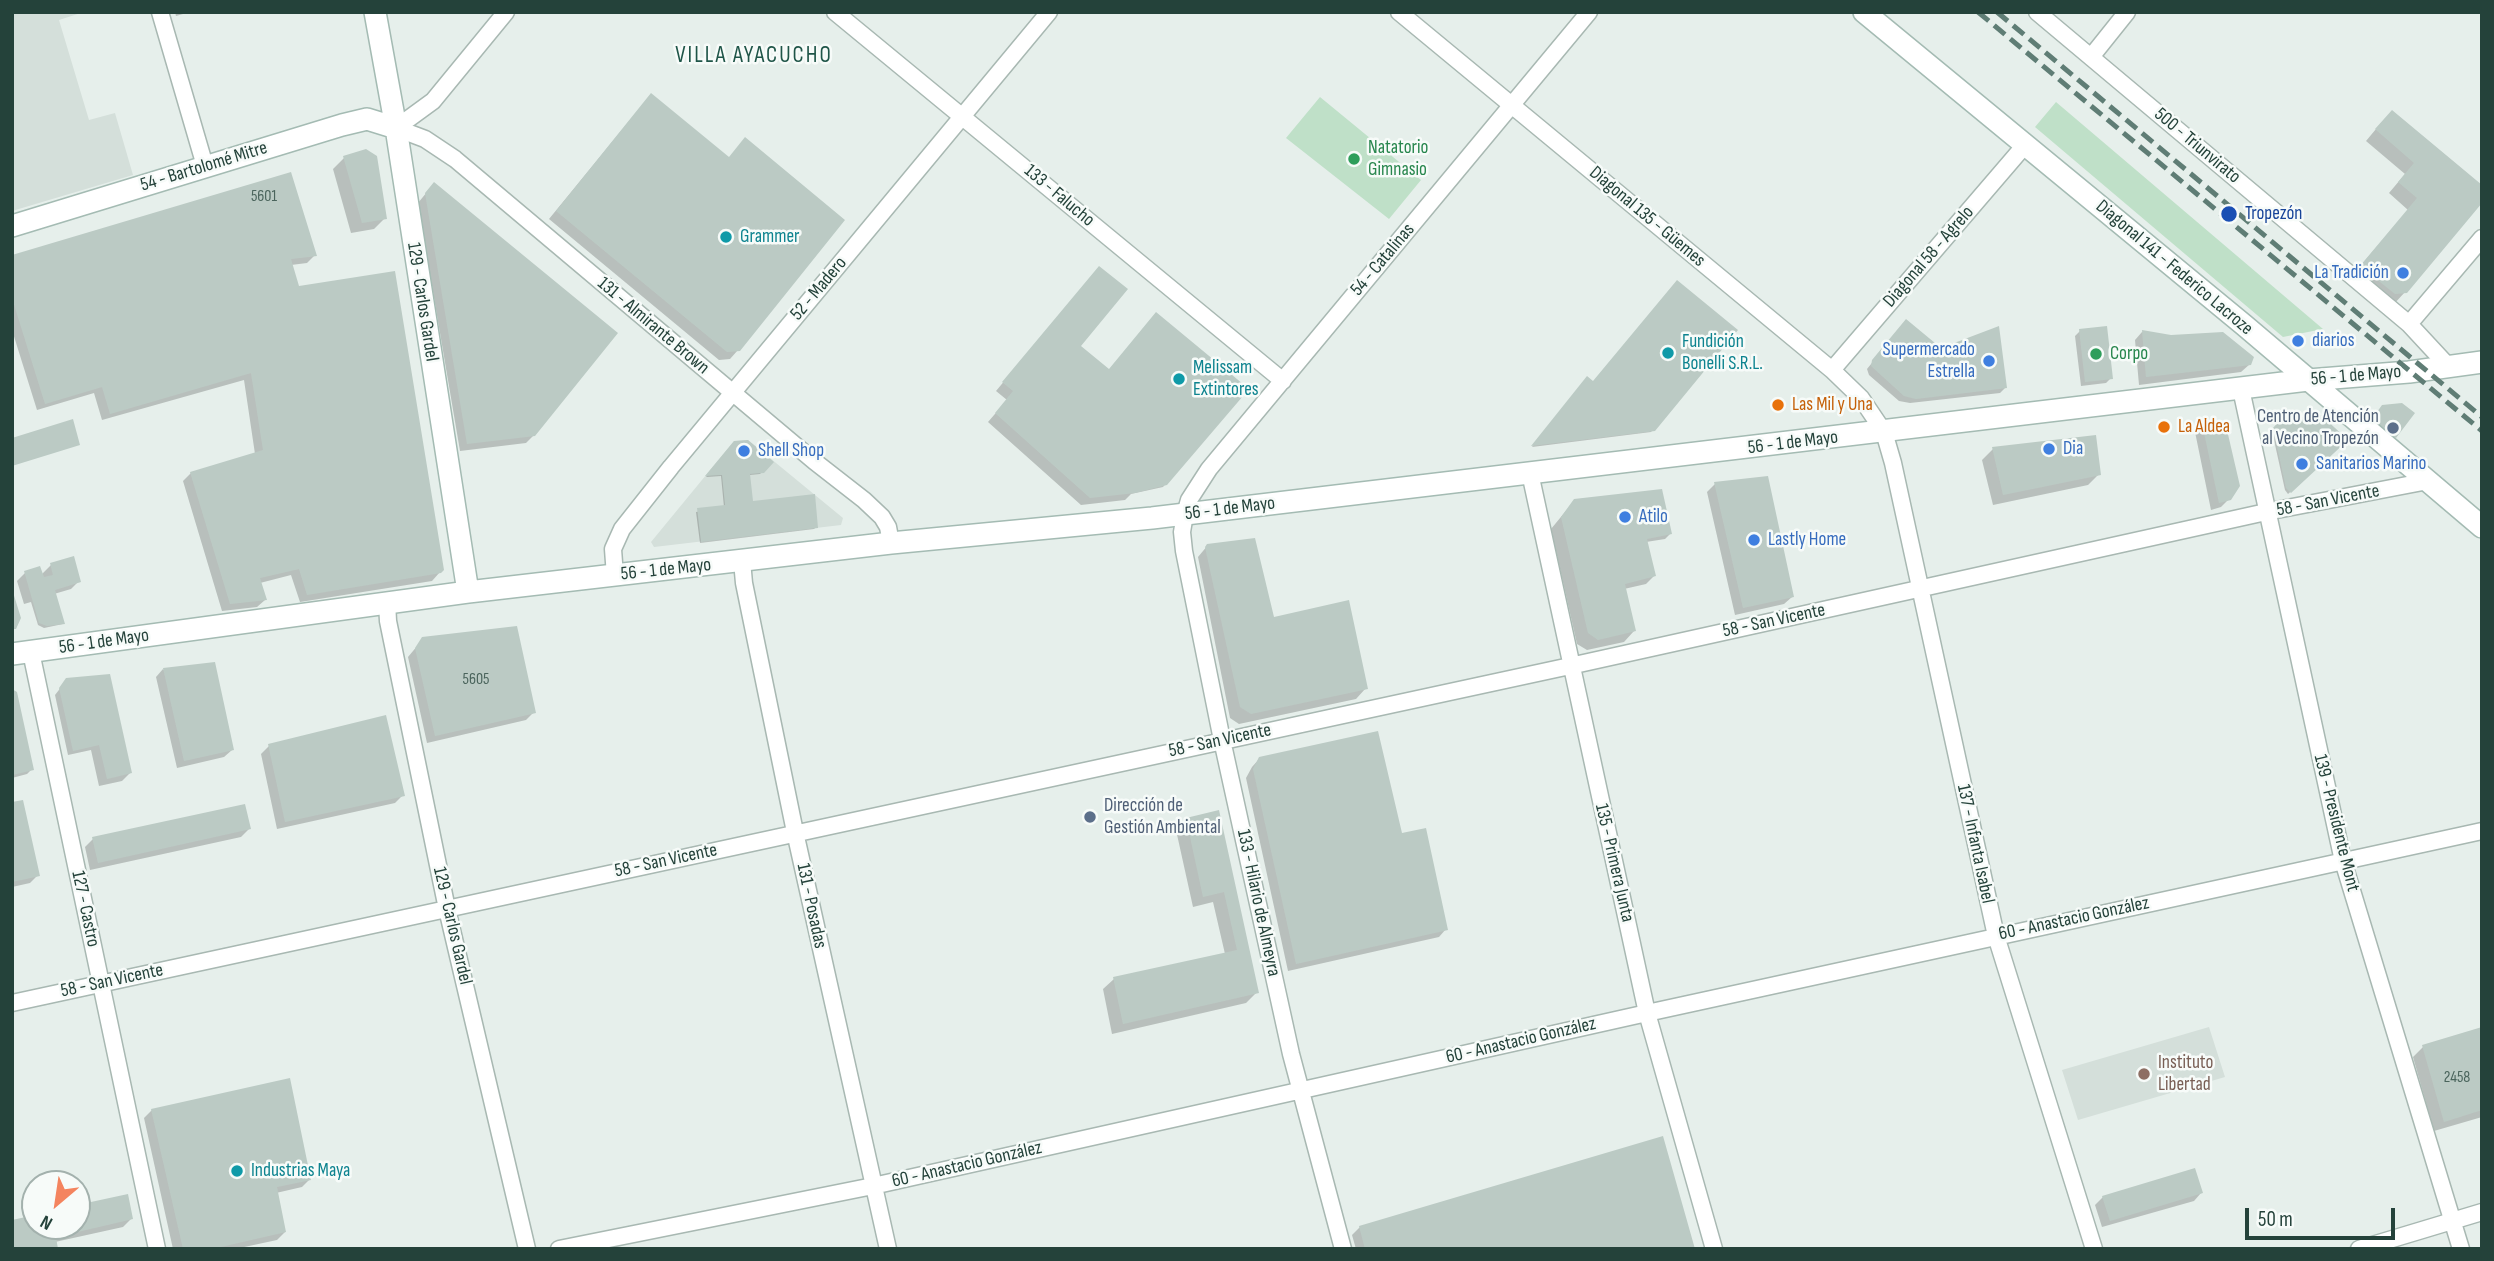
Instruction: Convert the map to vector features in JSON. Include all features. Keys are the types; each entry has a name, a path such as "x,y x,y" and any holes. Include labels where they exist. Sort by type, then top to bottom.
{"main road":[{"name":"129 - Carlos Gardel","path":"375,12 396,128 468,592"},
{"name":"Diagonal 141 - Federico Lacroze","path":"1864,12 2482,527"},
{"name":"54 - Bartolomé Mitre","path":"12,226 367,119 396,128"},
{"name":"56 - 1 de Mayo","path":"22,653 468,592 891,543 1185,514 2308,380 2482,362"}],"street":[{"path":"160,12 205,166"},
{"path":"396,128 433,101 506,12"},
{"name":"133 - Falucho","path":"835,12 1283,381"},
{"name":"52 - Madero","path":"615,576 613,549 622,529 1049,12"},
{"name":"Diagonal 135 - Güemes","path":"1399,12 1832,370 1861,398 1884,432"},
{"name":"54 - Catalinas","path":"1185,514 1198,483 1589,12"},
{"name":"500 - Triunvirato","path":"2037,12 2409,324 2448,366"},
{"path":"2091,57 2127,12"},
{"name":"131 - Almirante Brown","path":"396,128 425,139 455,159 882,517 888,527 891,543"},
{"name":"Diagonal 58 - Agrelo","path":"1832,370 2025,145"},
{"path":"2409,324 2482,238"},
{"name":"139 - Presidente Mont","path":"2241,389 2343,861 2461,1249"},
{"name":"137 - Infanta Isabel","path":"1884,432 1996,936 2094,1249"},
{"name":"135 - Primera Junta","path":"1530,473 1647,1013 1714,1249"},
{"name":"58 - San Vicente","path":"12,1003 1570,666 2266,512 2428,481"},
{"name":"133 - Hilario de Almeyra","path":"1185,514 1182,531 1184,551 1222,740 1301,1090 1343,1249"},
{"name":"131 - Posadas","path":"742,561 744,583 795,832 888,1249"},
{"name":"129 - Carlos Gardel","path":"387,602 388,621 447,909 527,1249"},
{"name":"127 - Castro","path":"22,653 101,982 158,1249"},
{"name":"60 - Anastacio González","path":"559,1249 873,1186 1647,1013 2482,831"},
{"path":"2359,1249 2482,1212"}],"shaded area":[{"path":"12,12 84,12 59,20 89,120 115,113 133,175 12,211"},
{"path":"748,440 843,518 841,525 654,547 651,542 734,441"},
{"name":"Instituto Libertad","path":"2209,1027 2225,1077 2078,1120 2062,1070"}],"green space":[{"name":"Natatorio Gimnasio","path":"1320,97 1421,180 1389,219 1286,138"},
{"path":"2056,102 2323,329 2283,337 2035,127"}],"building":[{"name":"Grammer","path":"651,93 729,157 745,137 845,220 740,351 727,352 556,211"},
{"path":"2392,110 2482,185 2482,203 2407,293 2395,294 2360,266 2417,198 2398,182 2414,163 2375,129"},
{"path":"366,149 377,156 387,219 362,223 343,156"},
{"path":"291,172 317,256 291,259 299,286 395,271 444,570 441,573 307,595 299,569 260,578 267,600 230,604 190,472 263,450 251,373 110,414 102,387 45,404 12,298 12,255"},
{"path":"434,182 618,333 535,436 467,444 425,193"},
{"path":"1099,266 1128,289 1081,346 1109,369 1156,312 1249,389 1167,485 1135,493 1090,498 995,413 1013,391 1002,382"},
{"name":"Fundición Bonelli S.R.L.","path":"1677,280 1738,330 1655,431 1531,446 1587,376 1593,381"},
{"path":"1906,319 1941,348 1999,326 2007,388 1916,399 1904,396 1871,366 1872,360"},
{"name":"Corpo","path":"2107,326 2113,379 2085,382 2079,329"},
{"path":"2142,330 2171,335 2223,332 2254,357 2251,365 2146,377"},
{"name":"Centro de Atención al Vecino Tropezón","path":"2402,403 2415,413 2396,438 2372,419 2382,405"},
{"name":"Sanitarios Marino","path":"2321,415 2348,440 2291,493 2286,488 2273,428 2281,419"},
{"path":"73,419 80,445 12,466 12,438"},
{"path":"2216,421 2227,430 2240,486 2231,500 2219,503 2202,423"},
{"path":"2096,435 2101,475 2003,495 1992,447"},
{"path":"748,440 774,462 764,473 750,474 753,501 815,494 818,528 701,542 697,508 725,505 722,475 705,476 734,441"},
{"name":"Lastly Home","path":"1768,476 1794,597 1743,608 1714,482"},
{"path":"1662,489 1672,534 1647,539 1656,576 1625,584 1636,631 1598,640 1588,633 1561,517 1574,499"},
{"path":"1255,538 1274,617 1349,600 1368,689 1251,714 1240,707 1205,547 1207,544"},
{"path":"74,556 81,582 55,590 65,624 47,626 39,623 24,571 40,566 44,577 53,575 50,563"},
{"path":"12,589 21,618 16,629 12,629"},
{"path":"517,626 536,713 435,736 415,648 422,637"},
{"path":"215,662 234,750 184,761 163,668"},
{"path":"110,674 132,773 107,779 99,745 73,751 59,688 66,678"},
{"path":"12,689 17,692 34,770 12,775"},
{"path":"386,715 405,796 285,822 268,744"},
{"path":"1378,731 1402,833 1426,828 1448,930 1296,964 1253,769 1259,757"},
{"path":"23,800 40,876 12,882 12,802"},
{"path":"245,804 251,829 98,863 92,837"},
{"path":"1219,810 1259,993 1123,1024 1113,977 1237,950 1224,892 1203,897 1186,818"},
{"path":"2482,1027 2482,1110 2444,1122 2422,1045"},
{"name":"Industrias Maya","path":"290,1078 311,1180 277,1187 286,1232 212,1249 183,1249 151,1109"},
{"path":"1663,1136 1695,1249 1365,1249 1359,1226"},
{"path":"2195,1168 2203,1193 2110,1221 2102,1196"},
{"path":"128,1194 133,1219 91,1229 91,1202"},
{"path":"21,1218 21,1240 56,1240 58,1249 12,1249 12,1220"}],"railway":[{"path":"1978,12 2482,431"},
{"path":"1997,12 2482,417"}],"place":[{"name":"Natatorio Gimnasio","path":"1354,159"},
{"name":"Tropezón","path":"2229,214"},
{"name":"Grammer","path":"726,237"},
{"name":"La Tradición","path":"2403,273"},
{"name":"diarios","path":"2298,341"},
{"name":"Fundición Bonelli S.R.L.","path":"1668,353"},
{"name":"Corpo","path":"2096,354"},
{"name":"Supermercado Estrella","path":"1989,361"},
{"name":"Melissam Extintores","path":"1179,379"},
{"name":"Las Mil y Una","path":"1778,405"},
{"name":"La Aldea","path":"2164,427"},
{"name":"Centro de Atención al Vecino Tropezón","path":"2393,428"},
{"name":"Dia","path":"2049,449"},
{"name":"Shell Shop","path":"744,451"},
{"name":"Sanitarios Marino","path":"2302,464"},
{"name":"Atilo","path":"1625,517"},
{"name":"Lastly Home","path":"1754,540"},
{"name":"Dirección de Gestión Ambiental","path":"1090,817"},
{"name":"Instituto Libertad","path":"2144,1074"},
{"name":"Industrias Maya","path":"237,1171"}],"district":[{"name":"VILLA AYACUCHO","path":"754,56"}]}
